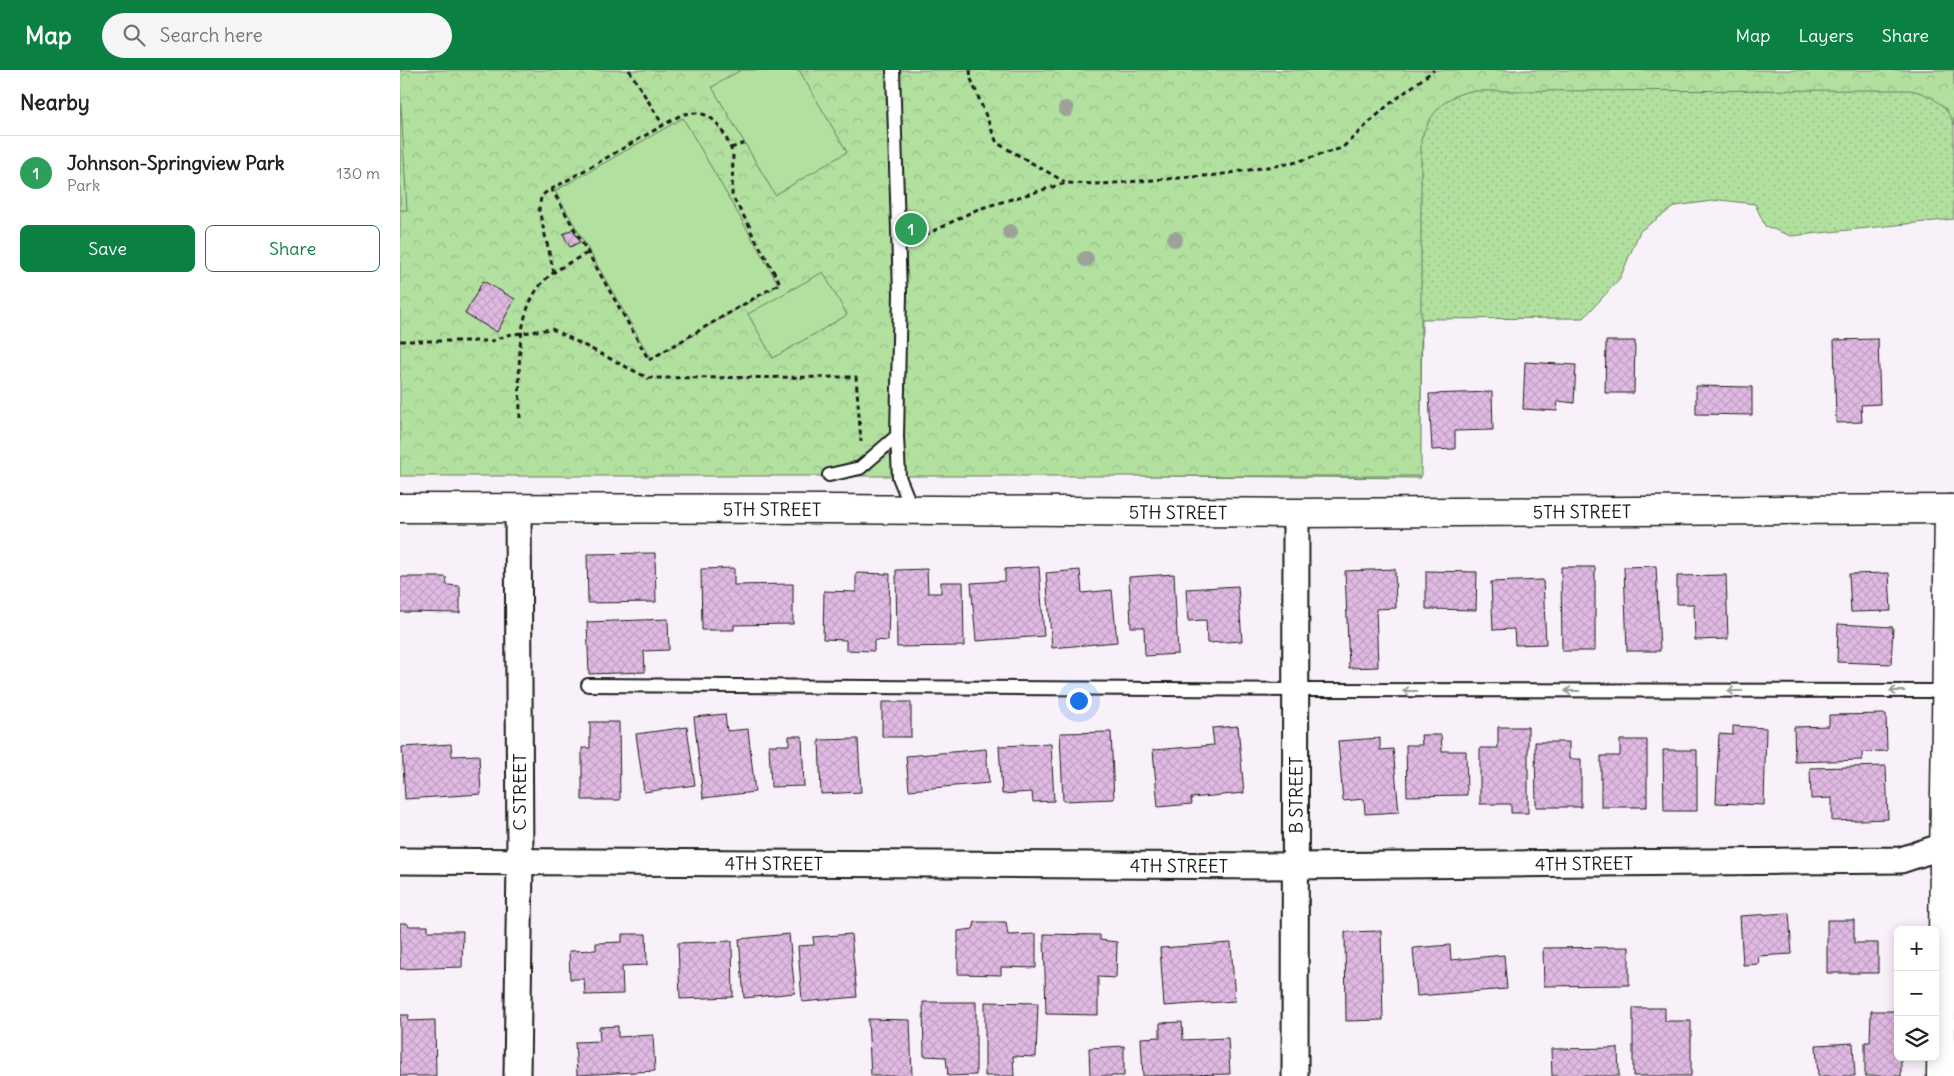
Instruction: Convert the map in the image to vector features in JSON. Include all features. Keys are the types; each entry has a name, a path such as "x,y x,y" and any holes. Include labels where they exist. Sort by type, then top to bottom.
{"street":[{"name":"5TH STREET","path":"400,508 912,509 1296,513 1951,509"},
{"name":"C STREET","path":"517,1076 520,861 518,508"},
{"path":"1941,1076 1949,843 1946,691 1951,509"},
{"name":"B STREET","path":"1295,1076 1296,513"},
{"name":"4TH STREET","path":"400,861 1295,866 1902,860 1949,843"}],"lane":[{"path":"893,70 900,294 897,436 899,477 912,509"},
{"path":"829,475 860,468 897,436"},
{"path":"588,685 1296,690 1946,691"}],"path":[{"path":"629,70 663,125"},
{"path":"970,70 997,144 1066,183"},
{"path":"899,248 978,209 1066,183 1102,184 1217,175 1293,163 1342,148 1387,106 1434,70"},
{"path":"551,188 649,360 780,283 748,229 750,227 732,196 733,154 731,148 712,118 704,114 692,112 663,125 551,188 541,197 539,210 554,273"},
{"path":"731,148 744,143"},
{"path":"520,418 521,332 525,313 541,284 554,273 588,252"},
{"path":"400,340 492,341 521,332 552,329 648,378 856,377 862,451 855,452 860,468"}],"green space":[{"path":"400,70 1954,70 1954,125 1943,106 1925,94 1910,90 1473,91 1454,96 1446,101 1434,114 1421,140 1421,476 400,476"},
{"path":"741,70 799,70 847,152 775,195 712,87"},
{"path":"1954,70 1954,219 1791,236 1765,226 1755,204 1720,200 1675,206 1640,231 1620,278 1584,318 1422,319 1420,478 932,474 1002,78"},
{"path":"400,88 407,210 400,210"},
{"path":"683,118 779,285 651,359 555,191"},
{"path":"823,272 847,315 773,358 748,314"}],"building":[{"path":"573,229 580,242 570,247 563,234"},
{"path":"483,281 515,299 497,332 465,314"},
{"path":"1878,339 1880,404 1861,405 1862,422 1836,423 1834,340"},
{"path":"1606,341 1635,341 1634,393 1605,393"},
{"path":"1525,362 1576,365 1574,403 1558,401 1557,411 1523,409"},
{"path":"1696,386 1752,387 1752,415 1696,414"},
{"path":"1492,392 1493,430 1455,431 1455,449 1432,450 1429,394"},
{"path":"655,553 656,602 588,603 587,554"},
{"path":"1656,566 1660,651 1627,651 1624,567"},
{"path":"1039,567 1044,636 976,641 971,583 1005,581 1005,569"},
{"path":"1561,567 1595,567 1595,651 1562,651"},
{"path":"734,568 734,585 793,584 793,624 734,625 734,630 702,630 701,569"},
{"path":"927,569 928,593 941,593 941,582 963,582 964,646 897,647 896,570"},
{"path":"1395,569 1396,608 1376,609 1378,667 1349,668 1345,571"},
{"path":"1080,570 1082,593 1112,590 1117,642 1052,648 1046,573"},
{"path":"1426,571 1477,572 1476,610 1426,609"},
{"path":"856,573 890,574 888,641 874,640 874,651 846,650 846,640 823,639 824,591 856,592"},
{"path":"1889,573 1891,611 1851,612 1849,574"},
{"path":"1174,574 1178,654 1145,656 1144,627 1131,627 1129,577"},
{"path":"1726,575 1728,639 1695,640 1694,604 1677,604 1677,576"},
{"path":"400,577 446,577 447,585 460,586 460,613 400,612"},
{"path":"1543,580 1546,644 1515,645 1514,629 1493,630 1491,582"},
{"path":"1238,586 1242,641 1207,643 1206,620 1188,621 1186,589"},
{"path":"668,619 669,650 644,651 645,672 589,674 587,622"},
{"path":"1838,624 1893,627 1891,664 1837,662"},
{"path":"882,702 911,702 911,737 882,737"},
{"path":"725,714 727,731 748,729 755,792 703,798 694,717"},
{"path":"1886,714 1887,751 1862,752 1862,760 1795,762 1794,727 1829,726 1829,715"},
{"path":"590,722 619,722 620,800 582,800 582,748 590,748"},
{"path":"1238,726 1244,793 1191,798 1192,804 1158,807 1153,750 1214,745 1212,728"},
{"path":"1733,726 1766,728 1764,805 1716,803 1719,734 1733,735"},
{"path":"687,727 695,785 644,792 636,734"},
{"path":"1498,727 1528,727 1528,813 1511,813 1511,804 1480,804 1480,748 1498,748"},
{"path":"1111,732 1114,799 1063,801 1060,733"},
{"path":"1421,735 1441,735 1442,751 1466,751 1467,795 1407,796 1406,745 1422,745"},
{"path":"789,736 802,736 804,786 771,787 769,745 789,745"},
{"path":"1380,738 1380,750 1393,749 1399,812 1365,814 1364,799 1343,801 1338,741"},
{"path":"858,739 861,792 821,794 819,740"},
{"path":"1620,740 1647,740 1647,807 1601,807 1601,756 1620,756"},
{"path":"1535,742 1569,742 1569,759 1581,759 1581,807 1536,807"},
{"path":"451,744 452,756 479,755 481,794 405,799 402,747"},
{"path":"1051,744 1054,801 1033,802 1032,792 1002,794 999,746"},
{"path":"986,749 989,783 909,790 906,756"},
{"path":"1663,750 1697,750 1697,811 1664,811"},
{"path":"1886,766 1888,819 1832,821 1832,798 1811,799 1810,768"},
{"path":"1789,913 1792,954 1758,956 1759,964 1743,965 1740,916"},
{"path":"1827,920 1854,920 1854,943 1878,943 1878,973 1827,973"},
{"path":"975,922 1006,922 1008,935 1036,934 1036,968 1001,967 1001,975 958,974 958,931 973,929"},
{"path":"400,923 407,923 409,926 428,926 428,931 463,931 462,967 400,969"},
{"path":"1381,931 1383,1020 1346,1021 1345,932"},
{"path":"622,934 646,934 647,965 622,966 623,994 585,995 584,979 570,979 569,951 596,950 596,943 622,942"},
{"path":"789,934 795,993 744,998 739,939"},
{"path":"851,934 857,997 802,1002 798,946 814,945 813,937"},
{"path":"1044,934 1100,935 1100,940 1117,942 1116,978 1098,977 1098,1015 1046,1014"},
{"path":"732,941 733,997 680,999 678,943"},
{"path":"1231,943 1235,1001 1164,1006 1160,948"},
{"path":"1450,945 1451,960 1504,955 1507,989 1417,996 1413,948"},
{"path":"1629,947 1629,985 1544,986 1543,948"},
{"path":"923,1002 976,1002 976,1075 948,1076 946,1057 924,1056"},
{"path":"985,1002 1038,1003 1036,1057 1013,1056 1014,1076 985,1076"},
{"path":"1633,1008 1665,1008 1665,1021 1691,1021 1691,1076 1633,1076"},
{"path":"1871,1011 1894,1011 1894,1061 1901,1061 1901,1076 1865,1076 1865,1042 1870,1042"},
{"path":"400,1015 409,1015 408,1021 435,1020 436,1076 400,1076"},
{"path":"868,1019 910,1020 912,1076 871,1076"},
{"path":"1182,1022 1183,1040 1228,1038 1230,1074 1143,1076 1141,1038 1160,1037 1160,1023"},
{"path":"618,1026 618,1037 653,1035 655,1071 577,1075 575,1042 600,1041 599,1027"},
{"path":"1853,1043 1855,1076 1818,1076 1816,1045"},
{"path":"1124,1046 1124,1076 1090,1076 1089,1048"},
{"path":"1618,1048 1619,1076 1552,1076 1551,1049"}],"place":[{"name":"Johnson-Springview Park","path":"911,229"}]}
